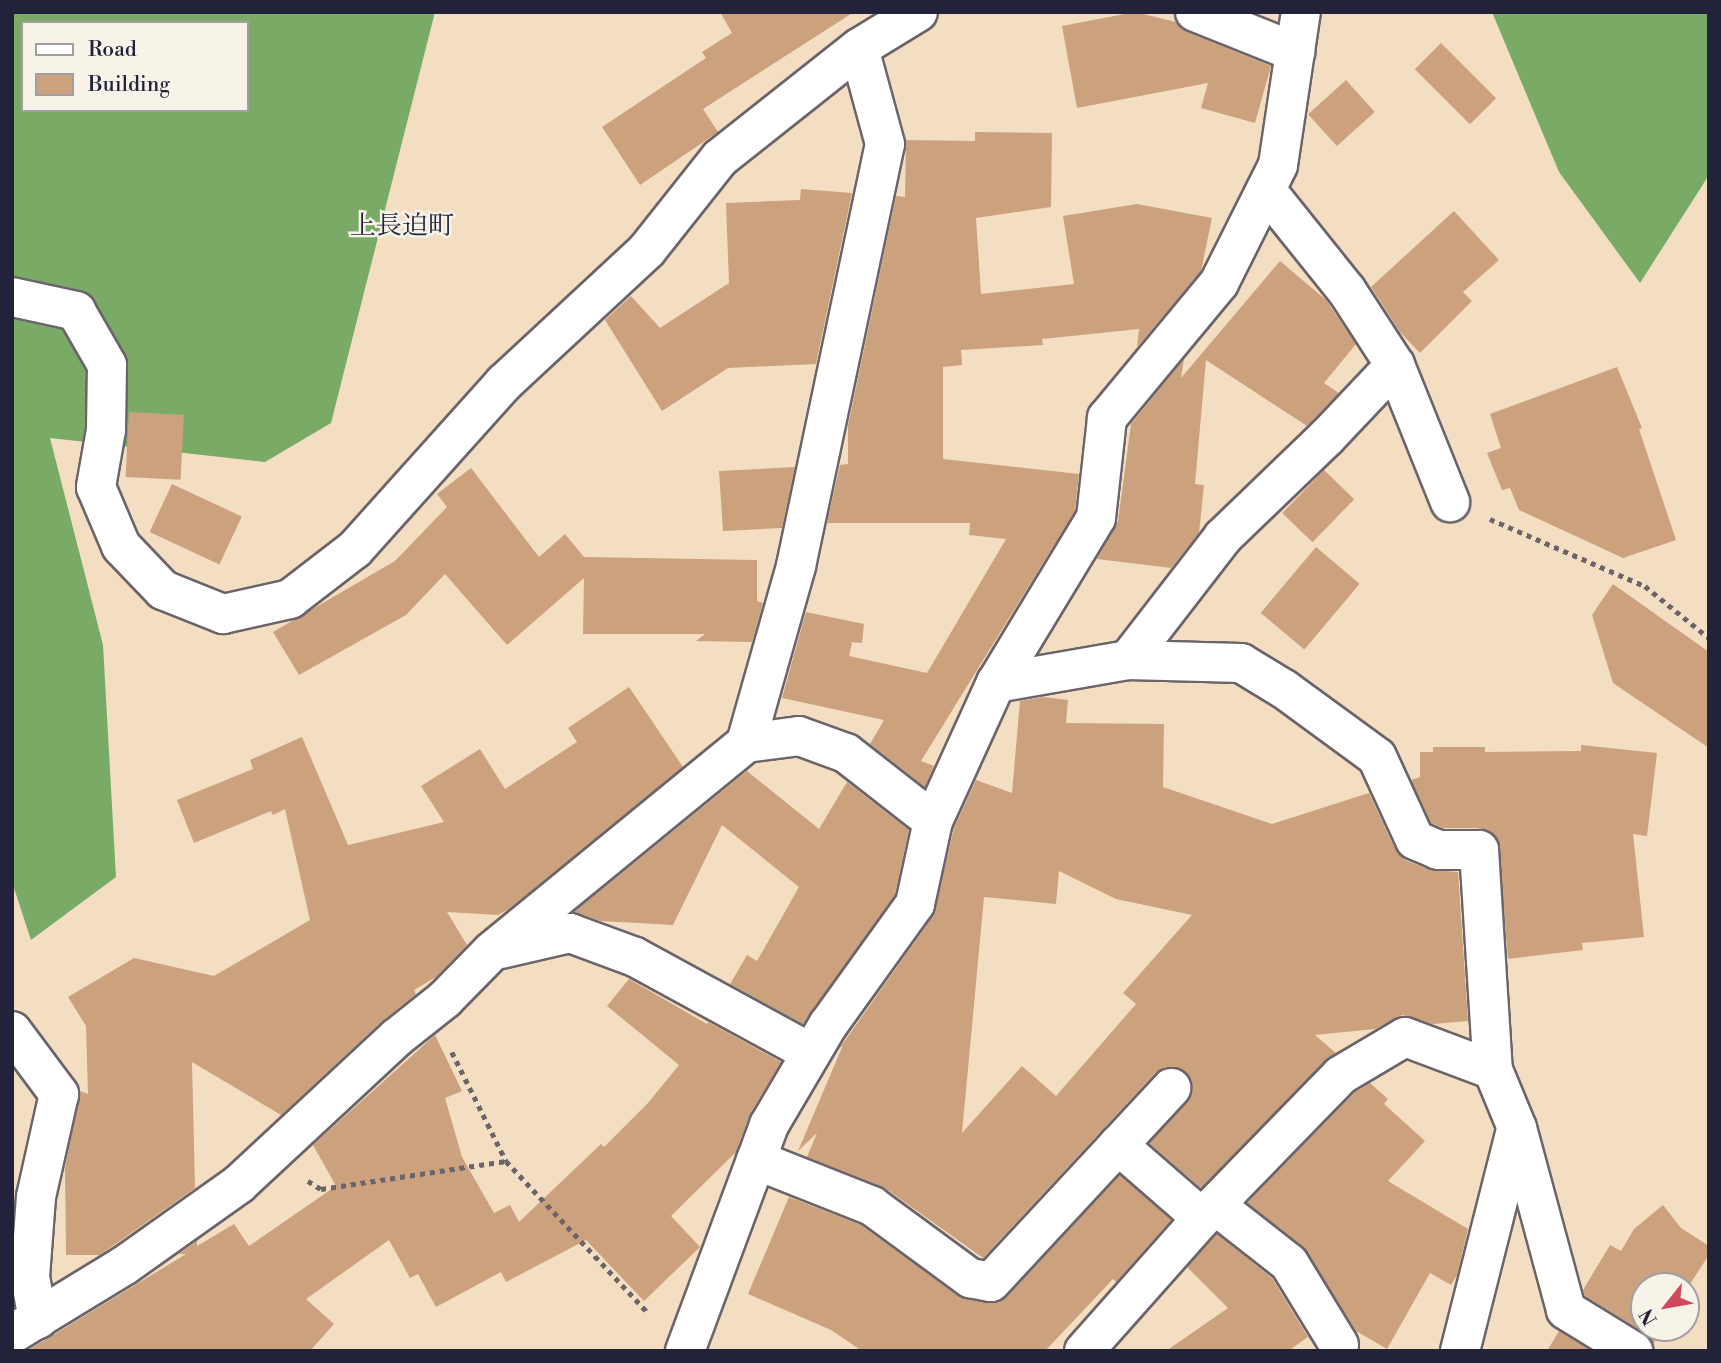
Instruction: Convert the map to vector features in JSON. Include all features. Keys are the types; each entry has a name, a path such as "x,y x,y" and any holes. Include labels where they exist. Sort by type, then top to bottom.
{"street":[{"path":"12,297 76,312 107,365 106,430 96,487 121,546 163,590 223,614 290,599 355,549 504,383 647,250 720,158 859,48 918,12"},
{"path":"1195,12 1295,52"},
{"path":"685,1351 769,1125 811,1053 915,905 933,821 996,683 1096,519 1107,418 1219,283 1278,165 1301,12"},
{"path":"746,743 796,566 885,144 859,48"},
{"path":"1266,190 1347,291 1395,365 1450,502"},
{"path":"1128,660 1223,537 1327,437 1395,365"},
{"path":"996,683 1128,660 1241,663 1284,689 1377,757 1415,841 1438,850 1479,850 1493,1070 1517,1128 1566,1310 1633,1351"},
{"path":"25,1327 125,1265 239,1184 492,951 746,743 799,736 846,753 933,821"},
{"path":"492,951 570,933 635,957 811,1053"},
{"path":"12,1031 59,1094 36,1197 25,1327"},
{"path":"1084,1351 1209,1212 1341,1075 1405,1037 1493,1070"},
{"path":"756,1160 872,1206 970,1278 991,1282 1171,1088"},
{"path":"1460,1351 1517,1128"},
{"path":"1118,1145 1209,1212 1289,1263 1340,1349"}],"path":[{"path":"1450,502 1645,586 1709,638"},
{"path":"431,1009 506,1161 655,1321"},
{"path":"267,1158 321,1189 506,1161"}],"green space":[{"path":"12,12 435,12 331,423 265,462 50,438 103,645 116,877 31,940 12,882"},
{"path":"1492,12 1709,12 1709,175 1640,283 1559,172"}],"building":[{"path":"720,12 854,12 703,109 718,132 640,185 602,127 706,58 702,52 732,33"},
{"path":"1135,12 1176,22 1187,32 1271,66 1255,123 1201,108 1208,83 1077,108 1062,26"},
{"path":"1441,43 1496,98 1470,124 1415,69"},
{"path":"1346,80 1375,112 1337,146 1308,114"},
{"path":"975,132 1052,133 1051,207 976,218 981,294 1074,284 1063,216 1137,204 1212,218 1201,271 1137,347 1139,329 1042,339 1043,345 961,350 962,365 943,367 943,459 1079,474 1075,511 921,761 934,766 925,787 870,744 884,720 782,698 806,612 864,624 862,643 849,642 852,643 849,656 927,673 1006,539 969,535 970,523 827,523 840,465 848,464 848,426 896,196 905,197 906,140 975,141"},
{"path":"801,189 852,193 816,364 728,368 662,411 605,320 631,296 660,328 729,283 726,203 800,200"},
{"path":"1454,211 1499,260 1463,292 1472,301 1420,353 1400,332 1371,287"},
{"path":"1280,261 1326,300 1356,344 1324,383 1339,393 1307,426 1206,360 1195,484 1204,485 1199,533 1171,568 1097,559 1118,521 1131,424 1184,359 1181,378"},
{"path":"1617,367 1642,428 1639,429 1676,540 1623,558 1519,510 1510,488 1502,490 1487,453 1501,448 1490,414"},
{"path":"129,412 184,415 181,480 126,477"},
{"path":"795,467 782,528 723,531 719,471"},
{"path":"471,468 539,557 565,534 584,557 757,560 757,601 763,603 752,642 696,641 705,634 583,634 584,578 507,645 445,574 406,615 299,675 273,632 395,561 447,507 437,494"},
{"path":"1324,470 1354,499 1313,542 1282,513"},
{"path":"172,484 242,517 219,565 150,532"},
{"path":"1316,547 1360,584 1304,650 1261,613"},
{"path":"1613,584 1709,652 1709,748 1613,683 1592,615"},
{"path":"629,687 683,767 509,909 498,915 447,912 467,945 436,977 414,990 416,994 381,1022 281,1115 192,1062 195,1188 100,1255 66,1255 65,1168 80,1091 88,1094 86,1026 68,997 134,958 214,976 310,920 285,809 273,815 271,811 194,843 177,800 253,769 250,760 302,737 348,845 444,822 421,786 480,749 505,789 577,742 568,728"},
{"path":"1044,697 1068,700 1066,723 1164,724 1163,787 1272,824 1369,793 1395,849 1405,860 1430,870 1458,872 1468,1021 1433,1024 1402,1015 1375,1029 1315,1035 1336,1053 1201,1188 1149,1143 1187,1103 1192,1092 1192,1081 1185,1072 1175,1067 1164,1067 1155,1073 983,1258 885,1188 807,1157 817,1133 798,1151 843,1045 839,1049 933,916 954,828 976,780 1012,793 1020,701","holes":["1059,871 1116,899 1192,915 1123,993 1136,1004 1056,1096 1022,1066 962,1133 984,897 1056,904"]},
{"path":"1581,745 1657,753 1647,836 1633,834 1644,937 1582,943 1583,950 1508,959 1498,839 1490,831 1480,828 1443,828 1431,823 1411,780 1420,777 1420,752 1433,752 1433,747 1485,747 1485,752 1581,751"},
{"path":"747,771 819,829 847,782 909,830 895,895 803,1024 730,984 747,955 757,961 799,887 722,825 673,925 601,921 574,912"},
{"path":"629,979 707,1024 708,1022 781,1062 750,1114 736,1152 671,1216 700,1247 644,1301 586,1240 506,1282 501,1272 436,1307 418,1274 410,1278 389,1240 306,1299 334,1324 310,1351 27,1351 186,1254 179,1254 197,1241 197,1246 234,1224 249,1246 336,1186 313,1145 435,1035 462,1091 445,1098 462,1157 494,1213 510,1205 519,1222 601,1144 604,1147 648,1103 679,1065 607,1006"},
{"path":"1370,1083 1388,1099 1384,1104 1425,1141 1388,1181 1468,1229 1457,1275 1451,1285 1430,1273 1387,1349 1356,1331 1303,1246 1247,1203 1355,1092"},
{"path":"1120,1175 1171,1220 1116,1282 1113,1279 1045,1351 862,1351 831,1330 748,1294 789,1197 861,1225 958,1296 997,1303 1007,1297"},
{"path":"1663,1205 1681,1228 1709,1246 1709,1255 1698,1272 1630,1272 1630,1323 1585,1296 1583,1290 1610,1245 1621,1251 1634,1229"},
{"path":"1217,1234 1272,1278 1308,1337 1288,1351 1166,1351 1228,1308 1187,1267"},
{"path":"1559,1331 1591,1351 1547,1351"}],"district":[{"name":"上長迫町","path":"402,227"}]}
